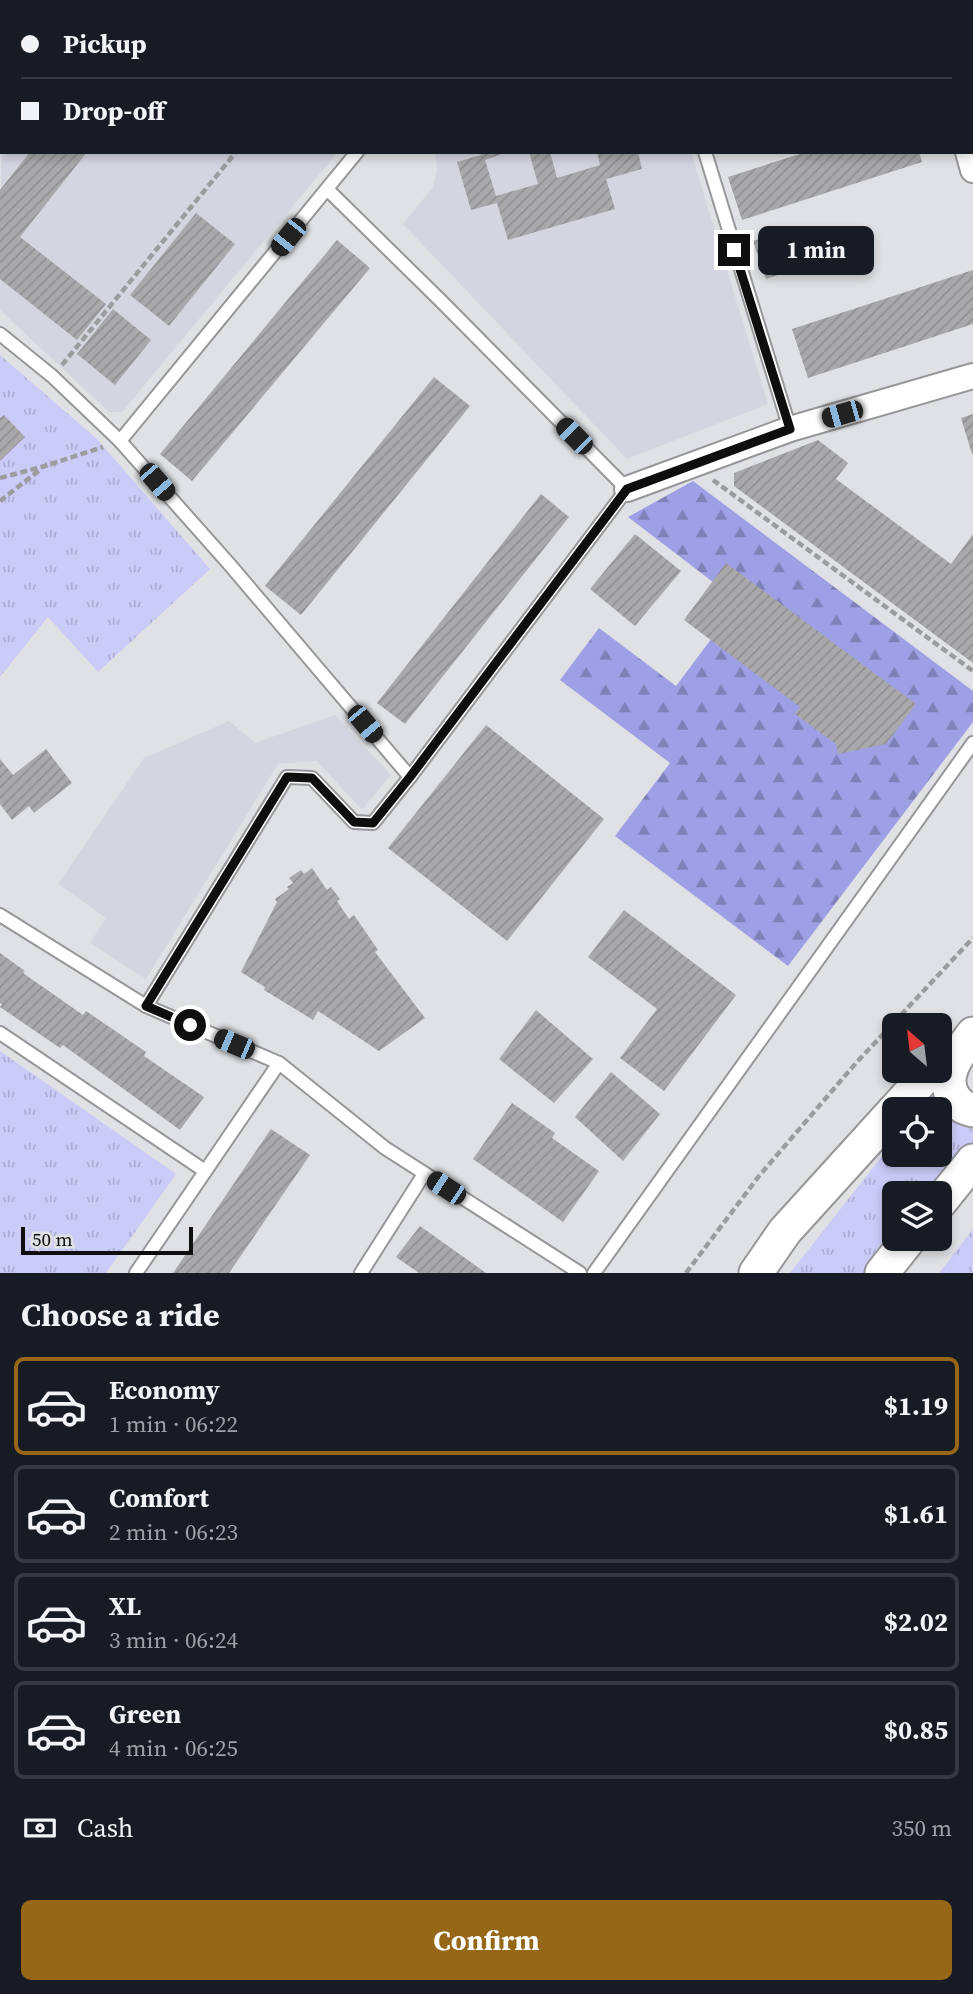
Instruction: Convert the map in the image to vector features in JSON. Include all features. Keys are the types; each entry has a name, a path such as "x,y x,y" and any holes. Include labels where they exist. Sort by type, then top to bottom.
{"main road":[{"path":"952,1047 973,1023"},
{"path":"973,1034 954,1062 949,1083 951,1093 957,1101 964,1108 973,1110"},
{"path":"907,1097 919,1083"},
{"path":"756,1273 785,1231 882,1124"},
{"path":"952,1187 973,1161"},
{"path":"882,1273 899,1251"}],"street":[{"path":"627,489 790,429 973,376"}],"lane":[{"path":"120,441 355,154"},
{"path":"706,154 790,429"},
{"path":"146,1006 287,777 312,778 354,822 373,823 627,489 442,301 327,189"},
{"path":"0,334 52,376 120,441 230,565 410,777"},
{"path":"594,1273 973,743"},
{"path":"0,915 146,1006 279,1063 385,1148 580,1273"},
{"path":"0,1033 205,1171"},
{"path":"136,1273 279,1063"},
{"path":"361,1273 424,1174"}],"path":[{"path":"52,376 234,154"},
{"path":"0,478 120,441"},
{"path":"693,465 973,671"},
{"path":"0,501 45,466"},
{"path":"686,1273 759,1176 856,1063 973,938"}],"shaded area":[{"path":"1,154 336,154 122,412 109,412 0,310"},
{"path":"435,154 692,154 768,404 627,459 403,224 433,187 437,170"},
{"path":"335,715 391,775 362,810 317,761 278,764 146,979 90,943 106,918 58,884 144,758 229,721 255,743"}],"green space":[{"path":"0,355 97,439 210,569 98,672 48,617 0,677"},
{"path":"693,481 973,691 973,722 788,966 615,836 670,763 560,680 599,628 676,686 739,602 628,517"},
{"path":"0,1051 176,1174 106,1273 0,1273"},
{"path":"939,1089 941,1097 932,1097"},
{"path":"952,1120 973,1129 973,1148 944,1181 882,1181 882,1251 885,1251 868,1273 790,1273 882,1156 882,1167 952,1167"},
{"path":"973,1229 973,1273 939,1273"}],"building":[{"path":"28,154 85,154 20,237 106,304 77,340 0,279 0,190"},
{"path":"502,154 485,160 496,196 538,184 530,154 551,154 557,178 600,165 597,154 638,154 642,169 606,179 615,209 508,240 497,203 471,210 457,162 481,155"},
{"path":"800,154 920,154 922,162 742,220 728,177"},
{"path":"196,213 235,244 169,326 130,295"},
{"path":"766,237 778,275 766,279 753,241"},
{"path":"337,240 370,268 192,481 160,454"},
{"path":"973,270 973,324 808,378 792,329"},
{"path":"113,309 151,340 115,385 77,354"},
{"path":"434,377 470,406 301,615 265,586"},
{"path":"973,414 973,454 972,454 961,418"},
{"path":"4,415 25,437 0,461 0,418"},
{"path":"818,440 848,463 836,479 951,564 973,534 973,663 734,486 734,473"},
{"path":"541,494 569,517 405,724 377,703"},
{"path":"635,534 681,571 635,626 590,589"},
{"path":"726,563 916,704 886,744 838,754 836,744 795,714 800,707 684,620"},
{"path":"486,725 604,819 507,941 388,848"},
{"path":"46,749 72,783 34,813 29,806 12,820 0,804 0,759 13,775"},
{"path":"312,868 327,890 331,887 340,899 337,901 349,919 354,915 378,950 375,952 425,1018 379,1051 318,1011 313,1020 264,990 265,987 241,972 277,902 275,899 293,883 289,878 301,870 304,874"},
{"path":"624,910 736,995 664,1091 620,1058 657,1009 588,957"},
{"path":"0,953 25,971 23,973 83,1015 86,1011 146,1052 144,1056 204,1097 180,1130 63,1045 60,1048 0,1007"},
{"path":"536,1010 593,1059 554,1103 499,1059"},
{"path":"611,1072 660,1114 623,1161 575,1117"},
{"path":"512,1103 555,1133 552,1138 599,1171 563,1222 473,1159"},
{"path":"271,1129 310,1155 229,1273 173,1273"},
{"path":"420,1226 486,1273 419,1273 396,1257"}],"route":[{"path":"190,1025 146,1006 287,777 312,778 354,822 373,823 627,489 790,429 734,250"}]}
